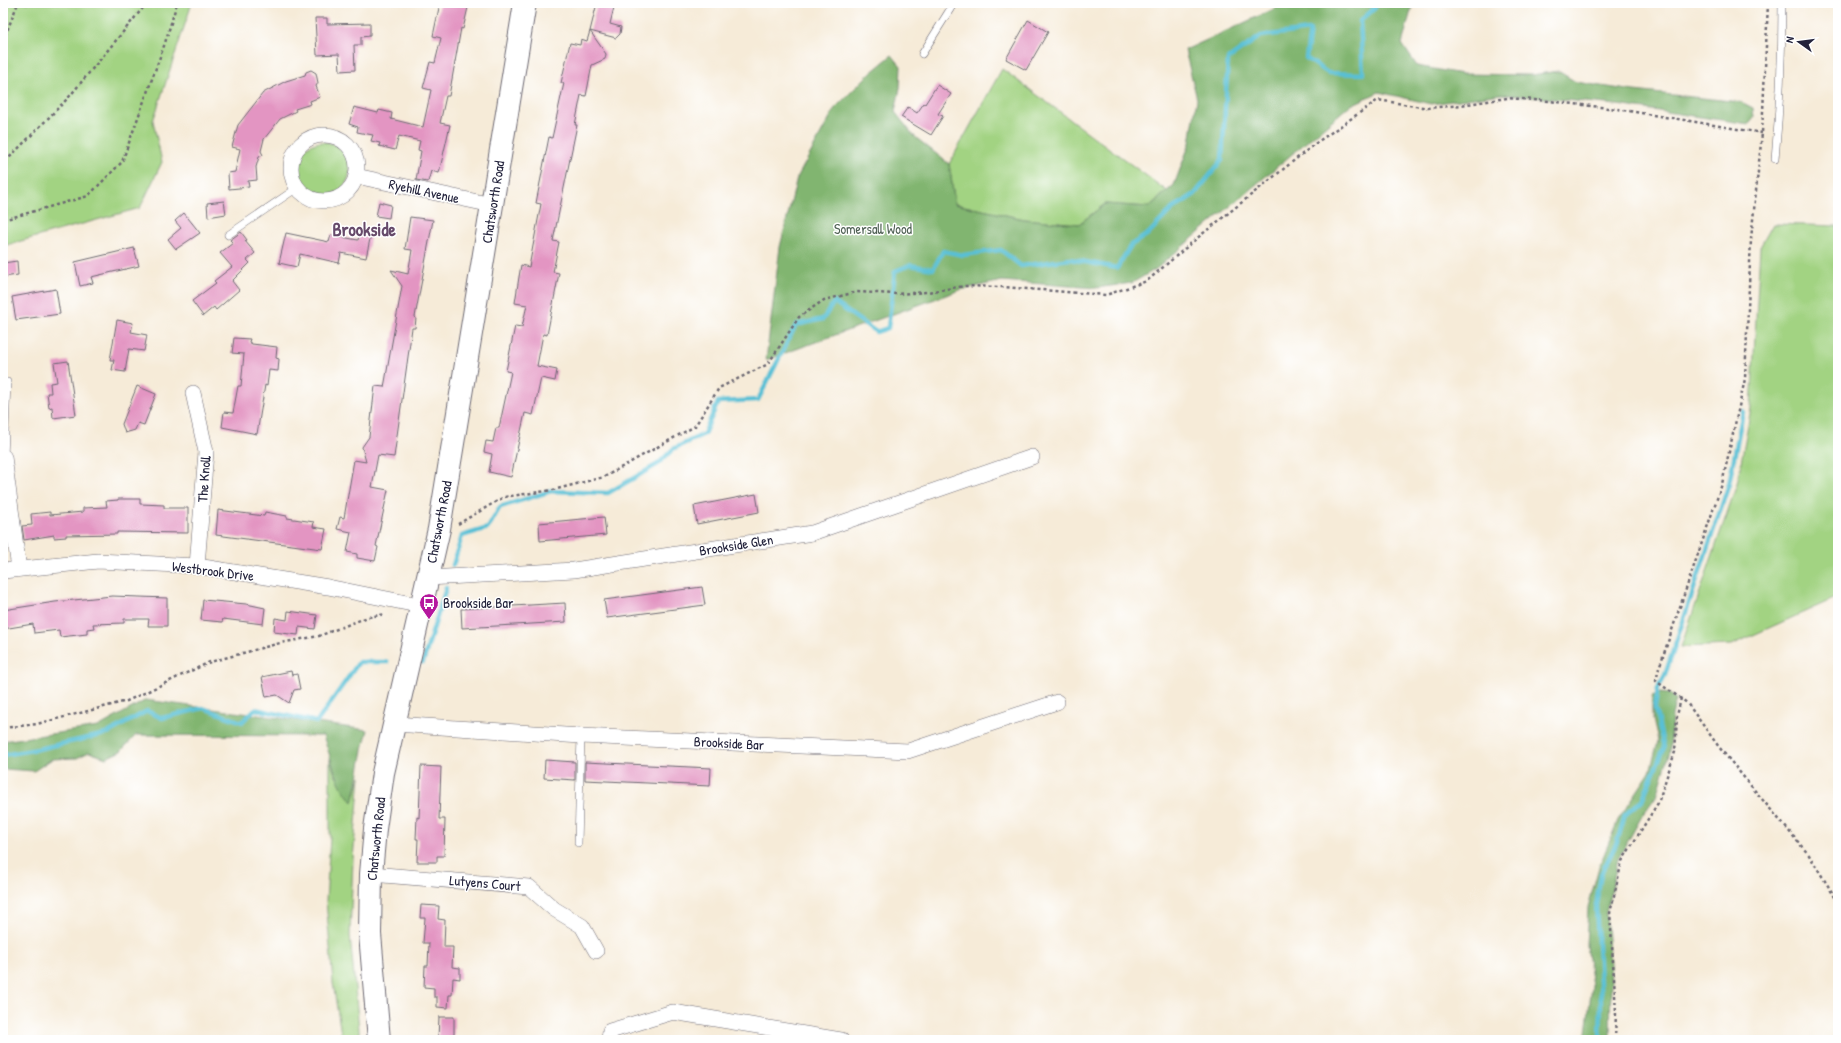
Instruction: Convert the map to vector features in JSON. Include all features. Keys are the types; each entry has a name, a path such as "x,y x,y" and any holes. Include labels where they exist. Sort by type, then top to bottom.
{"highway":[{"name":"Chatsworth Road","path":"379,1040 370,934 371,874 383,773 439,529 525,3"}],"street":[{"path":"328,135 338,138 348,145 354,154 357,165 356,176 352,186 344,194 330,200 314,200 305,196 297,188 292,179 292,158 297,148 306,140 316,136 328,135"},
{"name":"Ryehill Avenue","path":"356,176 492,205"},
{"name":"The Knoll","path":"193,393 206,452 197,566"},
{"name":"Brookside Glen","path":"428,578 574,570 812,532 1032,456"},
{"path":"4,457 19,569"},
{"name":"Westbrook Drive","path":"3,571 98,561 197,566 328,587 422,606"},
{"name":"Brookside Bar","path":"394,724 581,736 908,751 1057,702"},
{"name":"Lutyens Court","path":"371,874 529,887 554,909 582,926 596,951"},
{"path":"609,1040 610,1031 673,1012 841,1040"}],"lane":[{"path":"922,54 954,3"},
{"path":"1775,159 1782,54 1782,3"},
{"path":"228,235 297,188"},
{"path":"4,457 7,382"},
{"path":"578,844 581,736"}],"path":[{"path":"3,41 18,3"},
{"path":"3,167 4,164 69,97 147,3"},
{"path":"3,220 88,196 122,162 165,44 177,3"},
{"path":"1768,3 1762,133 1751,239 1745,379 1722,484 1659,668 1656,681 1687,703 1719,747 1809,854 1838,902"},
{"path":"439,529 448,530 504,497 553,490 604,477 695,426 719,388 768,364 799,317 824,300 857,292 896,294 928,292 964,286 994,286 1106,295 1148,281 1196,239 1316,142 1378,100 1428,108 1507,98 1549,101 1617,110 1762,133"},
{"path":"3,728 37,724 127,701 210,662 280,643 319,636 368,617 390,613"},
{"path":"1615,1040 1616,1012 1610,913 1622,861 1658,803 1675,752 1677,716 1681,698"}],"green space":[{"path":"4,3 192,3 153,121 162,162 140,208 3,246"},
{"name":"Somersall Wood","path":"1287,3 1413,3 1402,44 1417,66 1462,74 1532,75 1558,71 1576,82 1634,91 1741,102 1753,108 1754,118 1749,124 1617,105 1501,94 1431,104 1379,92 1349,106 1156,269 1132,283 1096,288 1002,281 960,290 766,360 780,247 797,178 835,108 869,74 892,55 901,66 900,88 895,112 914,136 949,164 955,204 1024,219 1079,224 1105,204 1149,207 1174,185 1190,143 1197,99 1185,50"},
{"path":"1002,69 1167,191 1149,207 1105,204 1079,224 1024,219 955,204 949,164"},
{"path":"323,142 333,144 342,150 348,159 350,169 348,179 342,188 333,194 323,196 313,194 304,188 298,179 296,169 298,159 304,150 313,144"},
{"path":"1773,224 1838,226 1838,597 1731,645 1681,647 1737,484 1751,408 1760,247"},
{"path":"1661,693 1670,694 1676,700 1672,715 1670,751 1657,795 1642,816 1618,859 1606,913 1611,978 1610,1040 1585,1040 1592,986 1586,946 1588,907 1599,867 1618,820 1650,772 1658,741 1652,715 1652,696"},
{"path":"146,700 368,730 353,802 347,795 338,779 323,736 136,735 121,751 106,758 89,752 77,758 52,759 34,771 3,769 3,741 98,727"},
{"path":"330,759 335,775 353,802 360,776 353,859 350,935 360,1040 342,1040 333,983 326,901 330,838"}],"building":[{"path":"440,3 469,3 463,29 461,28 449,96 446,96 440,123 450,125 439,173 431,171 428,182 416,180 421,151 418,150 420,141 399,136 395,150 379,146 380,143 371,141 373,135 357,132 358,127 349,124 354,107 378,113 379,110 392,113 391,119 423,127 431,90 423,88 430,62 435,63 441,38 433,36"},
{"path":"597,3 615,3 610,24 621,27 620,34 616,38 590,31"},
{"path":"315,18 327,18 327,24 370,23 370,36 361,37 361,45 354,45 355,70 340,71 339,54 317,55"},
{"path":"1028,20 1048,32 1026,70 1006,59"},
{"path":"590,31 606,54 605,59 592,65 586,96 581,95 575,125 577,125 553,241 559,242 553,272 559,273 547,335 543,334 537,366 557,370 555,381 541,378 533,415 525,413 511,477 489,472 492,454 484,452 486,441 493,442 496,428 499,428 511,372 506,371 515,326 522,327 527,305 515,303 519,277 521,265 529,267 541,204 536,203 549,137 552,138 564,83 561,83 570,43 580,45 581,39 587,41"},
{"path":"311,70 316,73 318,83 316,86 320,97 310,101 311,104 295,109 296,111 280,119 264,139 261,151 263,155 259,157 256,167 257,180 248,181 249,187 229,189 228,173 235,172 240,149 232,147 238,125 263,93 286,81 305,75 306,72"},
{"path":"937,85 951,94 938,114 943,116 931,135 901,117 908,107 917,113 924,103 925,104"},
{"path":"224,201 226,214 208,217 207,203"},
{"path":"379,202 391,205 389,218 376,216"},
{"path":"184,213 200,233 176,249 168,239 181,228 175,221"},
{"path":"410,217 433,220 415,317 415,328 412,328 394,457 378,455 372,487 388,490 376,546 378,547 375,561 357,558 357,554 347,552 351,532 337,529 340,517 344,518 354,460 366,462 362,447 369,437 375,386 384,387 402,286 391,270 408,274 412,250 405,249"},
{"path":"241,232 247,240 245,241 255,253 247,260 250,263 232,281 239,290 216,310 214,307 203,316 192,301 216,283 214,281 232,267 220,253 233,243 230,240"},
{"path":"360,232 371,234 366,258 341,253 339,263 300,254 297,267 279,263 286,233 329,242 331,235 358,240"},
{"path":"134,248 139,266 91,277 93,283 80,286 75,262"},
{"path":"17,261 18,275 3,277 3,263"},
{"path":"56,289 60,314 16,320 12,297"},
{"path":"117,320 133,323 131,332 147,335 144,351 129,349 125,372 112,370 114,360 110,360"},
{"path":"234,338 250,339 249,342 252,344 277,347 276,358 279,359 278,371 269,370 257,434 222,427 224,412 233,413 238,386 241,386 244,354 232,353"},
{"path":"68,361 76,415 53,418 52,407 49,408 47,393 51,393 50,383 57,382 54,363"},
{"path":"137,386 156,394 144,425 138,423 135,430 125,433 122,424"},
{"path":"756,494 759,512 697,524 694,506"},
{"path":"118,499 140,499 140,504 164,505 164,508 188,508 188,533 117,532 117,534 66,535 66,537 54,538 54,535 24,540 22,526 32,525 31,514 50,512 50,515 83,512 83,508 107,507 106,501"},
{"path":"218,510 264,516 265,512 287,516 287,518 314,522 313,527 326,529 322,549 216,535"},
{"path":"604,517 606,535 540,541 539,523"},
{"path":"702,587 705,605 607,618 604,600"},
{"path":"112,596 167,598 167,626 148,626 149,619 124,619 124,623 93,624 94,628 87,629 87,634 60,637 59,630 34,633 33,624 3,629 3,610 55,602"},
{"path":"203,600 246,604 265,608 263,624 223,619 222,622 201,620"},
{"path":"565,603 566,622 462,628 461,609"},
{"path":"288,611 317,615 315,629 299,627 298,635 274,632 275,618 287,620"},
{"path":"291,671 292,675 297,674 300,689 294,690 289,703 277,695 266,697 262,677"},
{"path":"545,760 575,762 575,780 544,778"},
{"path":"585,762 711,768 710,786 585,780"},
{"path":"421,766 441,767 439,819 445,819 444,856 437,856 437,862 417,862 418,839 416,839 417,817 419,818"},
{"path":"421,905 439,906 438,919 445,920 444,947 453,947 452,967 460,968 460,979 453,978 452,995 449,995 448,1008 437,1007 437,997 434,997 434,988 424,987 425,966 428,966 429,943 423,943 425,918 420,918"},
{"path":"439,1017 454,1017 454,1040 442,1040 442,1038 438,1038"}],"waterway":[{"path":"453,565 462,536 488,528 500,507 551,491 608,493 658,464 673,449 704,434 718,402 758,400 796,325 823,319 834,302 876,332 888,328 895,271 910,265 933,269 943,251 963,255 1001,250 1021,266 1070,259 1117,268 1131,245 1148,234 1172,209 1195,194 1222,160 1228,59 1261,36 1310,30 1306,58 1328,73 1363,74 1360,21 1375,8 1371,3"},
{"path":"1600,1040 1601,1002 1596,905 1601,874 1617,842 1625,815 1642,800 1664,748 1655,708 1658,688 1665,675 1729,484 1743,411"},
{"path":"416,662 423,662 446,588"},
{"path":"3,755 106,734 147,711 162,718 203,708 242,722 255,709 317,722 359,662 387,662"}],"place":[{"name":"Brookside Bar","path":"429,620"}],"district":[{"name":"Brookside","path":"364,230"}]}
